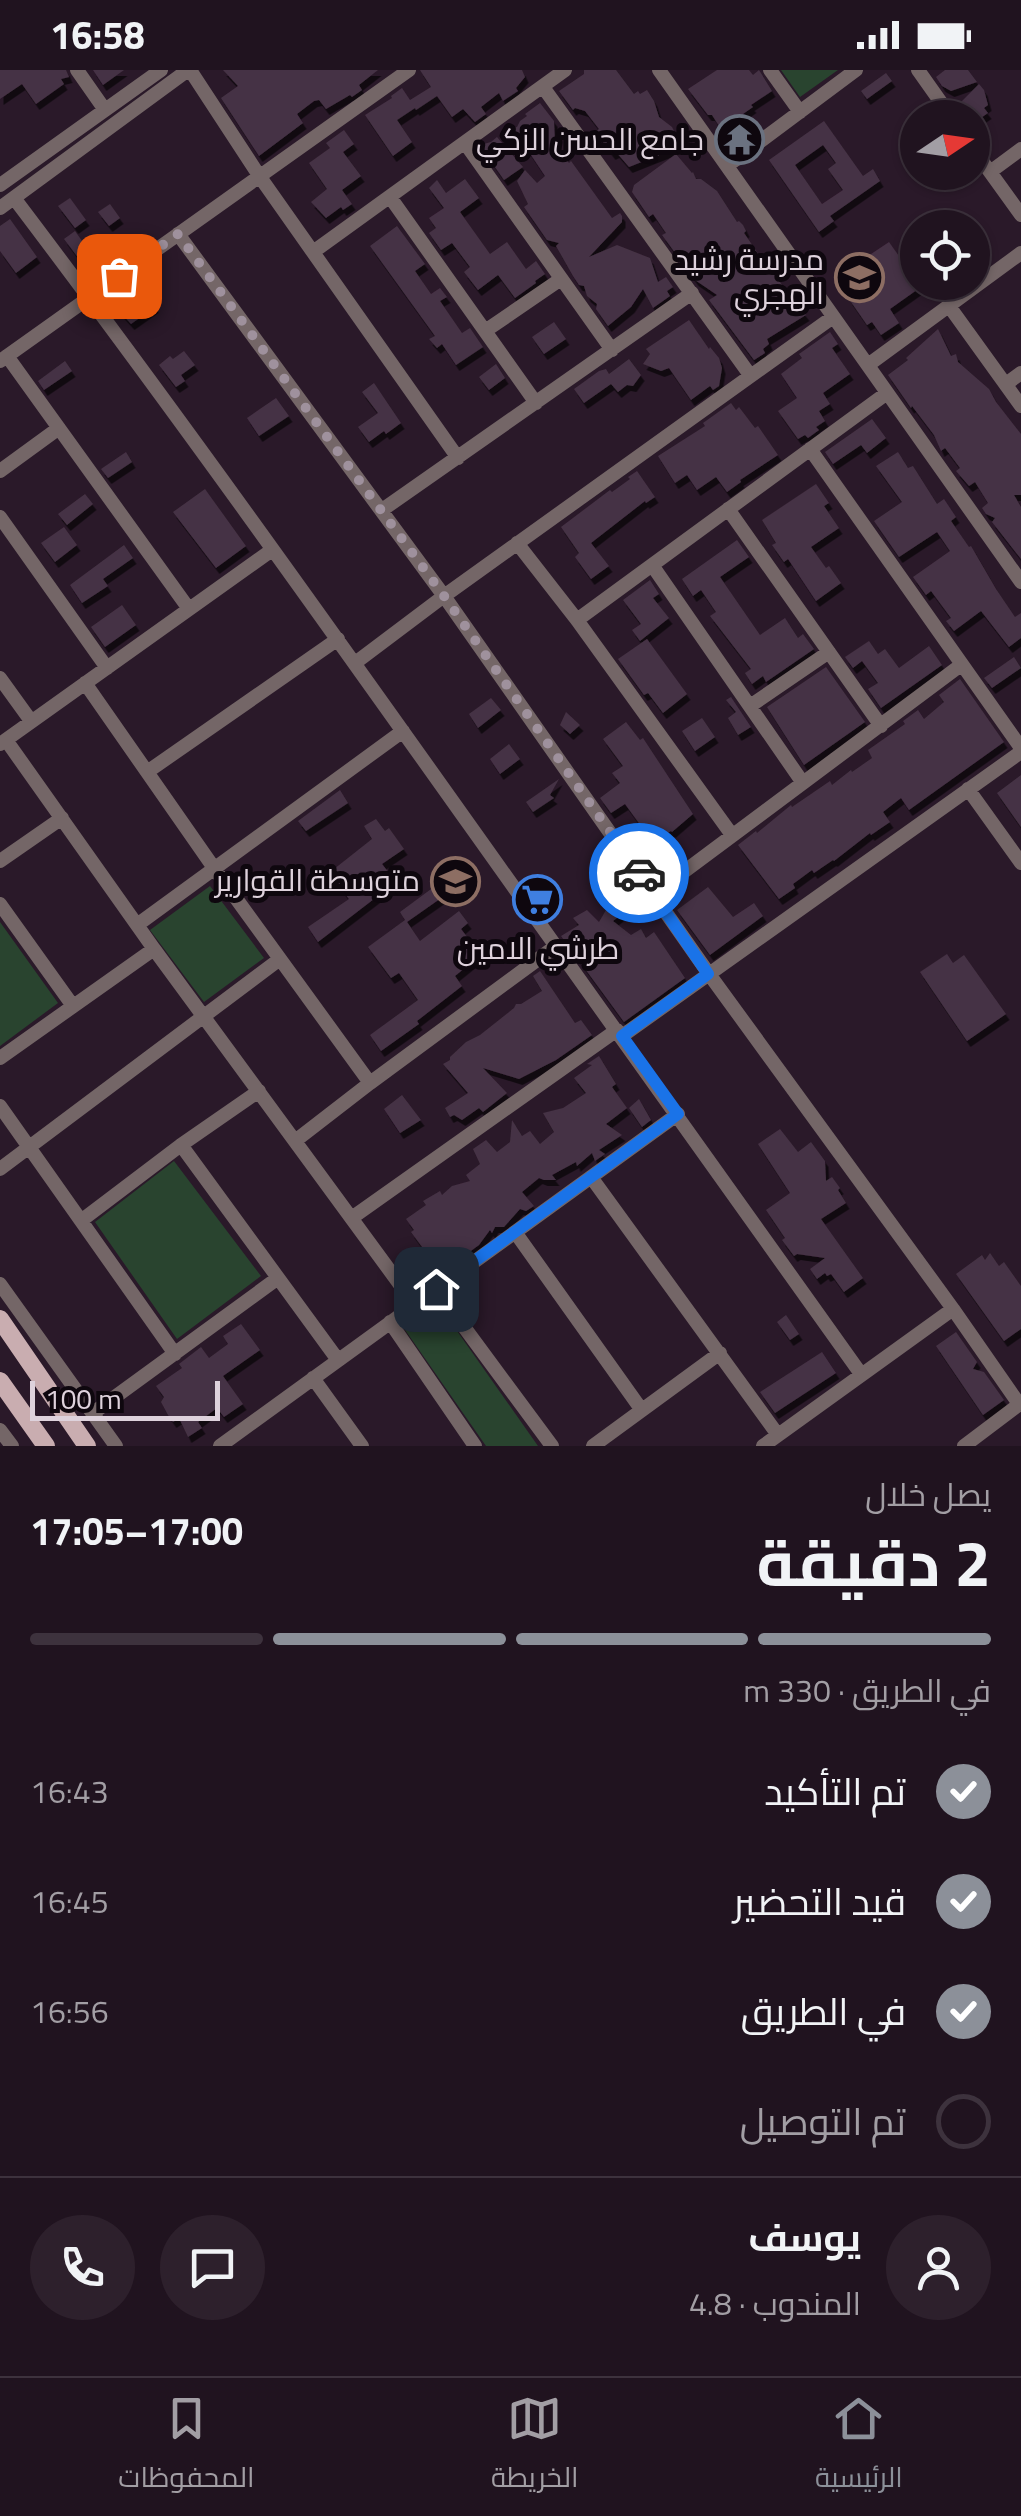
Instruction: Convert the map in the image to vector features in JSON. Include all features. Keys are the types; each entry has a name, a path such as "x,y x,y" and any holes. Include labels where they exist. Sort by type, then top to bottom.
{"main road":[{"path":"0,1319 87,1446"},
{"path":"0,1381 46,1446"}],"street":[{"path":"77,70 105,110"},
{"path":"1,182 161,70"},
{"path":"0,208 188,70 458,458"},
{"path":"189,609 3,358 410,70"},
{"path":"313,252 565,70"},
{"path":"659,70 1021,582"},
{"path":"770,70 800,112"},
{"path":"727,166 856,70"},
{"path":"918,70 939,100"},
{"path":"543,87 750,375"},
{"path":"465,143 612,350"},
{"path":"1021,149 990,172 1021,215"},
{"path":"390,197 536,403"},
{"path":"14,198 338,639 861,1374"},
{"path":"178,234 444,596 708,974 1020,1403 964,1446"},
{"path":"868,365 1021,253"},
{"path":"485,331 562,279"},
{"path":"382,510 692,293"},
{"path":"948,306 1021,406"},
{"path":"355,663 833,317"},
{"path":"1006,384 1021,373"},
{"path":"577,620 887,393"},
{"path":"0,471 58,428"},
{"path":"353,1217 708,974 1021,750 810,449"},
{"path":"728,509 881,726"},
{"path":"0,517 107,668"},
{"path":"517,543 732,835"},
{"path":"272,550 3,742 415,1304"},
{"path":"652,564 803,782"},
{"path":"147,772 338,639"},
{"path":"750,706 829,652"},
{"path":"654,894 961,665"},
{"path":"0,678 31,722"},
{"path":"85,683 370,1083"},
{"path":"137,925 403,731"},
{"path":"968,789 1021,863"},
{"path":"0,861 62,818"},
{"path":"0,904 73,1006"},
{"path":"295,1140 556,946"},
{"path":"0,1058 154,949"},
{"path":"0,1170 280,958"},
{"path":"82,1220 258,1091"},
{"path":"0,1106 175,1354"},
{"path":"220,1446 240,1440 338,1360 678,1114"},
{"path":"181,1145 338,1360"},
{"path":"592,1177 778,1435"},
{"path":"515,1232 641,1410"},
{"path":"93,1414 278,1278"},
{"path":"0,1284 116,1446"},
{"path":"436,1289 552,1446"},
{"path":"763,1446 954,1309"},
{"path":"390,1322 475,1446"},
{"path":"593,1446 720,1352"},
{"path":"314,1378 362,1446"},
{"path":"0,1430 12,1446"}],"green space":[{"path":"781,70 838,70 800,97"},
{"path":"210,886 264,958 204,1002 150,930"},
{"path":"0,922 58,1003 0,1046"},
{"path":"174,1161 261,1276 177,1339 95,1222"},
{"path":"436,1301 538,1446 486,1446 403,1327"}],"building":[{"path":"0,70 66,70 69,77 61,79 64,84 36,104 22,84 0,99"},
{"path":"93,70 124,70 103,85"},
{"path":"223,70 378,70 359,85 362,90 352,97 326,109 319,100 314,101 297,114 303,123 259,156 221,98 238,86"},
{"path":"420,70 522,70 525,77 516,88 518,91 503,101 499,93 481,107 486,114 475,122 463,109 452,117 437,96 415,108 397,120 412,142 393,156 365,115 402,88 410,100 431,87"},
{"path":"584,70 616,70 634,94 647,90 659,117 672,127 676,135 671,138 677,148 629,167 616,152 612,154 585,111 573,110 559,91 584,74"},
{"path":"717,70 749,70 753,75 759,70 772,91 743,114 754,133 729,151 716,133 721,129 712,115 688,89"},
{"path":"945,70 968,70 977,82 951,91 936,77"},
{"path":"886,73 892,81 867,99 861,91"},
{"path":"979,84 987,100 963,100"},
{"path":"540,103 554,121 555,144 612,218 620,213 622,216 622,222 589,257 617,245 650,258 658,282 666,277 673,287 667,291 670,296 653,308 643,289 631,307 608,326 596,309 597,304 573,276 556,246 559,243 547,240 524,207 528,204 517,181 525,170 537,183 545,176 513,128"},
{"path":"824,121 863,176 873,169 880,181 830,216 834,221 819,232 769,160","holes":["823,145 836,163 828,169 843,190 822,204 795,165"]},
{"path":"344,130 354,144 343,152 361,176 342,190 352,204 326,218 311,202 327,189 309,163 330,148 326,143"},
{"path":"497,137 523,167 504,180 480,145"},
{"path":"676,154 696,179 717,191 766,265 771,255 780,269 776,277 806,315 767,339 765,353 754,360 709,300 717,295 695,280 662,235 666,233 653,214 649,217 632,192 634,185"},
{"path":"465,179 479,198 460,212 490,254 507,242 526,269 536,261 545,274 515,298 498,275 478,290 464,272 470,267 452,243 441,250 429,233 436,228 429,218 444,208 429,188 437,180 446,193"},
{"path":"70,198 86,220 75,228 58,206"},
{"path":"110,204 120,218 109,226 98,212"},
{"path":"10,219 37,257 16,273 0,251 0,226"},
{"path":"397,226 425,264 415,271 431,294 440,288 447,297 440,301 462,333 470,328 483,347 456,365 442,344 437,348 429,339 435,336 370,246"},
{"path":"75,231 102,269 92,276 64,239"},
{"path":"889,242 900,257 903,300 890,309 899,323 881,335 872,322 867,325 849,299 870,284 856,264"},
{"path":"148,295 155,307 131,324 121,313"},
{"path":"689,320 719,358 722,368 719,386 713,390 710,386 691,400 669,368 661,371 643,364 650,354 646,349"},
{"path":"554,322 566,339 544,354 532,337"},
{"path":"938,329 951,356 956,354 958,362 989,389 1021,434 1021,495 1014,495 1021,507 1021,559 992,522 995,518 982,508 988,503 975,482 969,486 956,471 960,468 945,448 941,451 934,435 888,375"},
{"path":"830,332 838,344 832,348 850,374 823,393 830,404 819,411 825,421 816,427 819,430 808,438 805,435 798,439 778,411 797,398 781,374 802,358 799,354"},
{"path":"184,351 195,365 181,375 185,381 176,387 159,365"},
{"path":"629,359 641,375 633,386 627,385 618,392 611,384 584,403 574,389 599,371 606,369 609,374"},
{"path":"65,361 72,371 44,390 38,381"},
{"path":"496,364 505,378 489,390 479,377"},
{"path":"374,383 401,423 369,442 358,427 378,413 362,392"},
{"path":"276,398 289,416 259,436 247,418"},
{"path":"731,403 736,410 739,407 755,428 758,426 778,455 727,492 716,477 697,490 687,475 675,483 658,456 705,426 703,423"},
{"path":"872,419 886,438 867,453 861,445 833,464 825,452"},
{"path":"126,452 132,462 108,478 101,469"},
{"path":"898,452 908,468 913,466 937,504 944,499 956,517 951,521 996,589 1015,617 1021,613 1021,638 1009,647 981,611 954,631 946,621 951,618 931,591 926,595 913,577 950,551 937,532 899,557 874,521 902,502 876,466"},
{"path":"637,471 655,497 591,543 609,566 591,579 561,527"},
{"path":"816,484 829,503 824,506 839,528 811,547 841,583 816,601 788,559 784,562 772,545 776,543 762,520"},
{"path":"205,489 246,546 216,568 173,512"},
{"path":"85,494 93,504 67,525 58,514"},
{"path":"64,527 77,545 55,562 41,543"},
{"path":"737,540 749,557 720,577 760,635 785,618 798,638 803,634 814,649 766,682 763,676 752,684 745,673 751,669 710,616 716,612 701,590 693,596 682,579"},
{"path":"124,545 133,558 103,579 108,586 82,603 70,585"},
{"path":"650,580 659,594 653,598 669,618 640,641 632,630 641,624 623,600"},
{"path":"122,605 136,625 105,647 91,627"},
{"path":"647,639 687,694 663,713 648,693 644,695 618,659"},
{"path":"869,641 878,654 885,649 899,668 929,646 942,665 881,708 868,689 878,683 862,661 853,668 845,657"},
{"path":"1014,657 1021,668 992,688 984,678"},
{"path":"826,667 865,722 804,765 767,707"},
{"path":"960,679 1004,742 909,810 901,798 883,812 890,822 834,861 814,873 812,870 779,899 738,845 791,805 830,781 832,785 872,758 868,750 918,710 924,719 944,702 939,695"},
{"path":"731,697 751,727 738,735 728,718 736,712 726,700"},
{"path":"491,698 501,710 478,728 469,714"},
{"path":"566,712 580,725 570,734 560,725"},
{"path":"702,718 715,737 695,751 682,731"},
{"path":"626,722 640,740 643,738 693,814 648,846 637,829 641,826 625,804 611,813 600,798 620,783 612,773 623,766 603,739"},
{"path":"509,744 520,759 500,774 490,759"},
{"path":"1021,775 1021,827 997,793"},
{"path":"559,779 550,795 554,798 533,812 526,802"},
{"path":"340,790 348,803 306,831 298,821"},
{"path":"376,819 385,831 389,828 404,849 382,864 396,882 318,942 308,927 349,899 329,873 372,839 364,826"},
{"path":"446,878 454,889 407,922 420,941 459,911 468,923 461,929 481,955 455,976 462,986 381,1051 370,1035 418,1000 399,973 391,978 368,947 405,920 400,912"},
{"path":"708,887 733,917 754,903 763,916 710,955 677,910"},
{"path":"621,903 626,911 613,921 631,935 641,929 646,938 654,932 685,978 624,1022 561,936 579,925 573,918 587,910 599,922 606,910 609,912"},
{"path":"947,954 953,963 964,955 1006,1014 967,1041 920,972"},
{"path":"540,971 575,1023 581,1020 592,1035 519,1079 483,1068 507,1093 483,1112 479,1108 462,1120 450,1117 445,1108 468,1093 443,1064 516,1004 542,991 533,976"},
{"path":"599,1056 616,1084 612,1087 627,1108 606,1124 622,1135 599,1150 605,1154 595,1161 592,1153 577,1166 576,1162 552,1175 556,1180 539,1178 522,1192 534,1206 526,1211 520,1209 504,1227 495,1227 492,1233 490,1230 479,1245 441,1273 433,1252 425,1251 406,1219 426,1205 423,1201 470,1181 466,1175 480,1164 473,1149 486,1140 497,1152 510,1142 512,1120 522,1136 530,1131 540,1144 554,1132 543,1113 563,1108 586,1093 574,1078"},
{"path":"402,1095 421,1120 400,1133 384,1109"},
{"path":"639,1099 651,1120 642,1127 629,1108"},
{"path":"780,1129 798,1152 811,1142 825,1161 826,1181 832,1177 846,1203 821,1219 863,1278 844,1292 831,1274 817,1279 810,1269 825,1258 794,1256 766,1210 790,1193 758,1144"},
{"path":"990,1253 999,1266 1004,1262 1021,1286 1021,1329 1004,1341 956,1274 982,1255 985,1260"},
{"path":"786,1315 799,1334 790,1340 777,1322"},
{"path":"241,1324 260,1350 223,1376 243,1404 224,1417 217,1408 198,1422 202,1428 188,1437 179,1418 173,1422 168,1415 161,1402 164,1397 156,1386 182,1368 179,1364 201,1347 209,1358 228,1344 223,1336"},
{"path":"956,1332 977,1362 973,1369 984,1372 1004,1400 983,1415 936,1346"},
{"path":"822,1352 836,1373 775,1413 760,1392"}],"way so far":[{"path":"119,276 178,234 444,596 639,873"}],"place":[{"name":"جامع الحسن الزكي","path":"739,140"},
{"name":"مدرسة رشيد الهجري","path":"859,277"},
{"name":"متوسطة القوارير","path":"455,881"},
{"name":"طرشي الامين","path":"538,900"}],"route":[{"path":"436,1289 678,1114 622,1036 708,974 639,873"}]}
